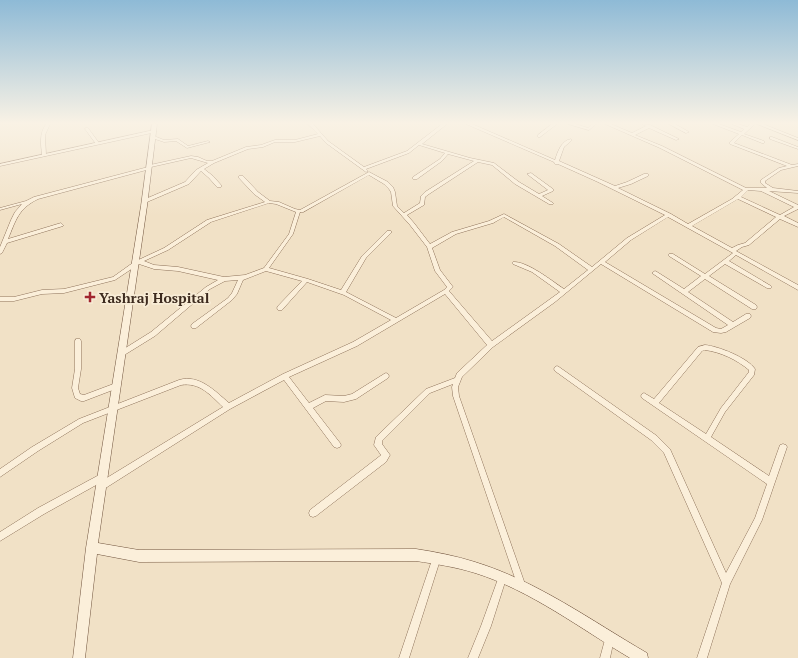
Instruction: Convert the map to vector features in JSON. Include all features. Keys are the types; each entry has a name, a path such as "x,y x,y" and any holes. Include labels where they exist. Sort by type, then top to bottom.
{"main road":[{"path":"79,658 101,482 121,354 138,263 151,155"},
{"path":"92,548 139,556 416,555 437,557 470,565 523,588 556,606 642,658"}],"street":[{"path":"0,165 44,155"},
{"path":"145,201 187,183 201,169 231,155"},
{"path":"0,537 41,511 101,482 228,407 285,376 355,344 446,291 449,286 438,271 428,248 404,215 395,206 393,192 389,186 344,155"},
{"path":"363,169 401,155"},
{"path":"415,178 441,160 446,155"},
{"path":"453,155 493,164 517,183 551,203"},
{"path":"537,155 614,188 669,215 798,288"},
{"path":"556,163 559,155"},
{"path":"676,155 746,190"},
{"path":"761,155 790,166"},
{"path":"0,208 191,157 206,162 213,162"},
{"path":"404,215 423,203 423,197 427,192 477,161"},
{"path":"772,190 763,181 780,169 798,165"},
{"path":"201,169 219,186"},
{"path":"0,299 14,298 42,292 64,291 118,277 138,263 166,249 209,222 269,202 279,203 298,212 302,211 369,173"},
{"path":"529,174 552,190 539,196"},
{"path":"614,188 646,175"},
{"path":"242,177 256,193 269,202"},
{"path":"689,226 738,197 746,190 752,189 798,192"},
{"path":"684,292 726,261 740,246 748,244 779,217 797,208 798,206 762,190"},
{"path":"738,197 798,225"},
{"path":"0,252 17,212 26,202"},
{"path":"266,270 291,234 298,212"},
{"path":"312,513 383,459 386,455 378,445 379,440 423,396 433,389 456,380 465,369 491,345 564,292 629,239 669,215"},
{"path":"428,248 454,233 491,222 505,216 557,245 591,270"},
{"path":"5,242 60,225"},
{"path":"343,292 364,257 389,232"},
{"path":"671,255 754,307"},
{"path":"726,261 769,287"},
{"path":"601,262 715,330 721,331 748,316"},
{"path":"138,263 178,269 224,279 246,277"},
{"path":"516,263 534,271 564,292"},
{"path":"194,326 230,299 241,279 266,270 306,280 343,292 361,300 394,320"},
{"path":"655,273 733,325"},
{"path":"121,354 154,334 208,288 224,279"},
{"path":"280,308 306,280"},
{"path":"446,291 491,345"},
{"path":"78,341 78,369 75,388 77,396 84,398 116,386"},
{"path":"655,403 700,348 713,348 750,367 752,369 752,373 723,410 706,438"},
{"path":"557,369 654,438 667,451 726,583"},
{"path":"285,376 337,445"},
{"path":"308,407 325,398 344,399 354,397 386,376"},
{"path":"0,473 71,427 113,408 187,380 199,383 228,407"},
{"path":"456,380 456,396 523,588"},
{"path":"644,396 771,482"},
{"path":"702,658 726,583 758,520 783,447"},
{"path":"404,658 437,557"},
{"path":"473,658 502,579"},
{"path":"605,658 609,639"}],"place":[{"name":"Yashraj Hospital","path":"90,297"}]}
